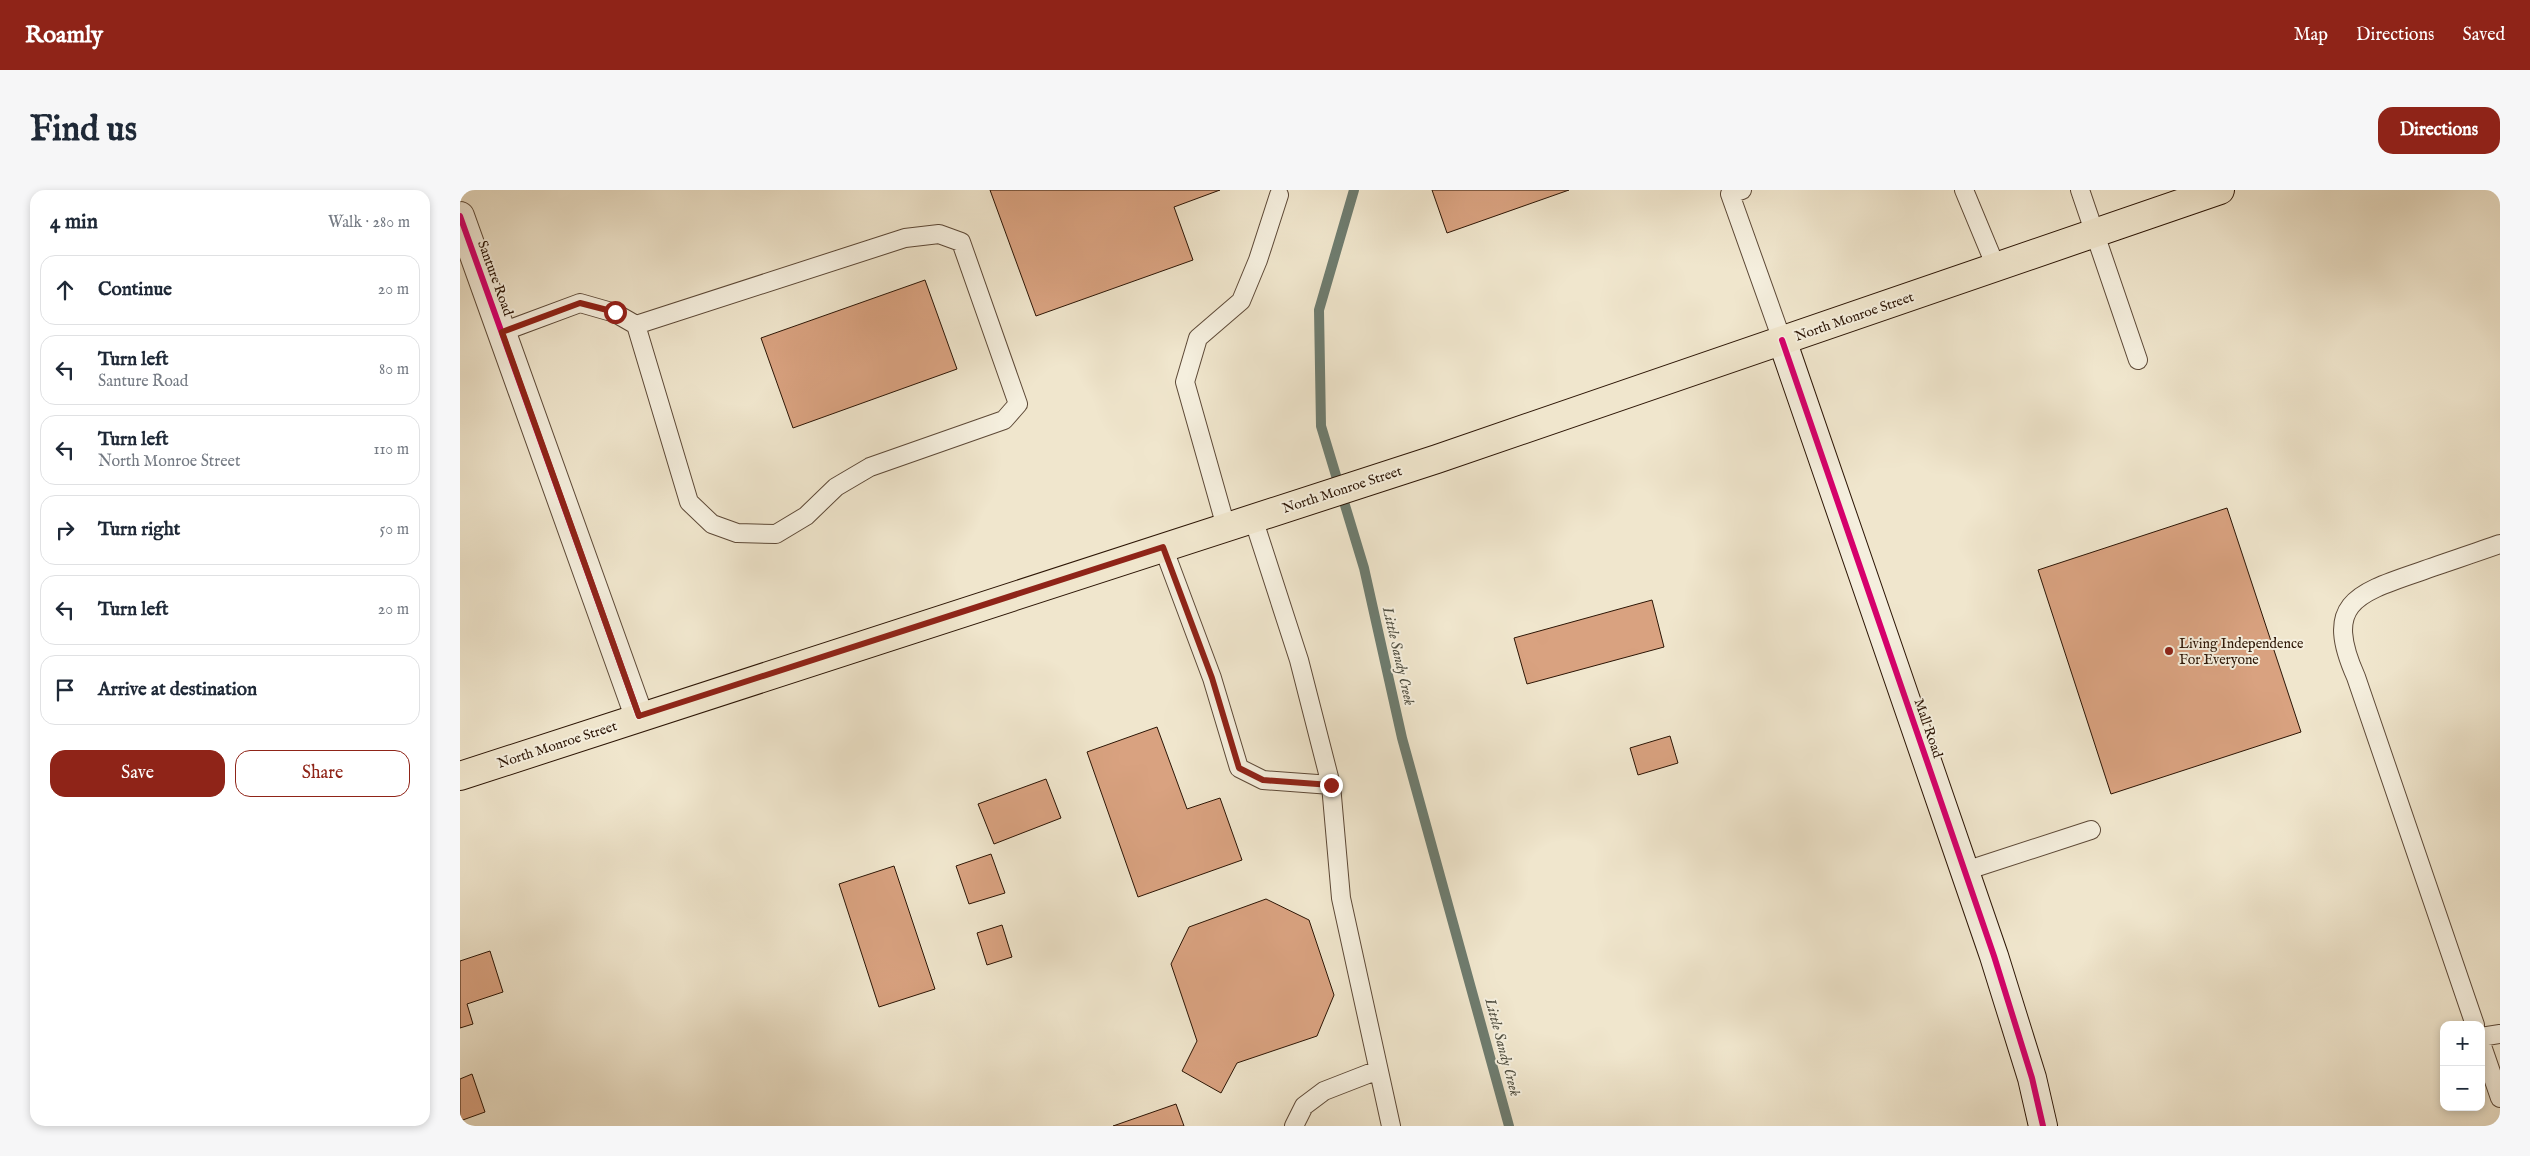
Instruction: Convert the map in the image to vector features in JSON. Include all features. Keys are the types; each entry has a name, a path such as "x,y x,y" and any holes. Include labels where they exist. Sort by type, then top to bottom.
{"main road":[{"name":"North Monroe Street","path":"460,776 639,716 1437,459 2220,190"}],"street":[{"name":"Santure Road","path":"460,216 639,716"},
{"name":"Mall Road","path":"1782,340 1965,871 2032,1078 2043,1126"}],"lane":[{"path":"1964,190 1996,267"},
{"path":"2080,190 2138,360"},
{"path":"1733,191 1782,340"},
{"path":"1226,527 1185,382 1198,338 1241,301 1258,260 1280,195"},
{"path":"502,332 580,303 615,312 636,325 689,502 712,524 737,533 776,534 806,516 836,488 870,467 1004,420 1018,404 961,242 939,234 906,238 636,325"},
{"path":"1253,518 1299,660 1331,785 1341,898 1391,1126"},
{"path":"2474,1021 2356,676 2345,652 2342,636 2344,620 2351,606 2371,588 2500,544"},
{"path":"1163,547 1212,678 1239,768 1263,780 1331,785"},
{"path":"1965,871 2091,830"},
{"path":"2485,1036 2500,1034"},
{"path":"2485,1055 2500,1098"},
{"path":"1294,1126 1304,1106 1324,1091 1378,1070"}],"building":[{"path":"990,190 1220,190 1174,207 1193,260 1036,316"},
{"path":"1432,190 1569,190 1447,233"},
{"path":"925,280 957,369 793,428 761,338"},
{"name":"Living Independence For Everyone","path":"2227,508 2301,732 2111,794 2038,570"},
{"path":"1652,600 1664,647 1527,684 1514,638"},
{"path":"1157,727 1187,809 1220,798 1242,860 1138,897 1087,752"},
{"path":"1670,736 1678,763 1638,775 1630,748"},
{"path":"1046,779 1061,818 994,844 978,804"},
{"path":"991,854 1005,893 969,904 956,866"},
{"path":"894,866 935,989 879,1007 839,884"},
{"path":"1266,899 1309,920 1334,995 1317,1036 1237,1063 1221,1093 1182,1071 1197,1041 1171,964 1189,927"},
{"path":"1002,925 1012,957 987,965 977,933"},
{"path":"490,951 503,992 467,1004 473,1024 460,1028 460,961"},
{"path":"472,1074 485,1112 460,1121 460,1079"},
{"path":"1176,1104 1184,1126 1113,1126"}],"waterway":[{"name":"Little Sandy Creek","path":"1354,190 1319,310 1321,426 1364,568 1402,738 1509,1126"}],"cycle path":[{"path":"460,216 639,716"},
{"path":"1782,340 1994,956 2032,1078 2043,1126"}],"place":[{"name":"Living Independence For Everyone","path":"2169,651"}],"route":[{"path":"615,312 580,303 502,332 639,716 1163,547 1212,678 1239,768 1263,780 1331,785"}]}
